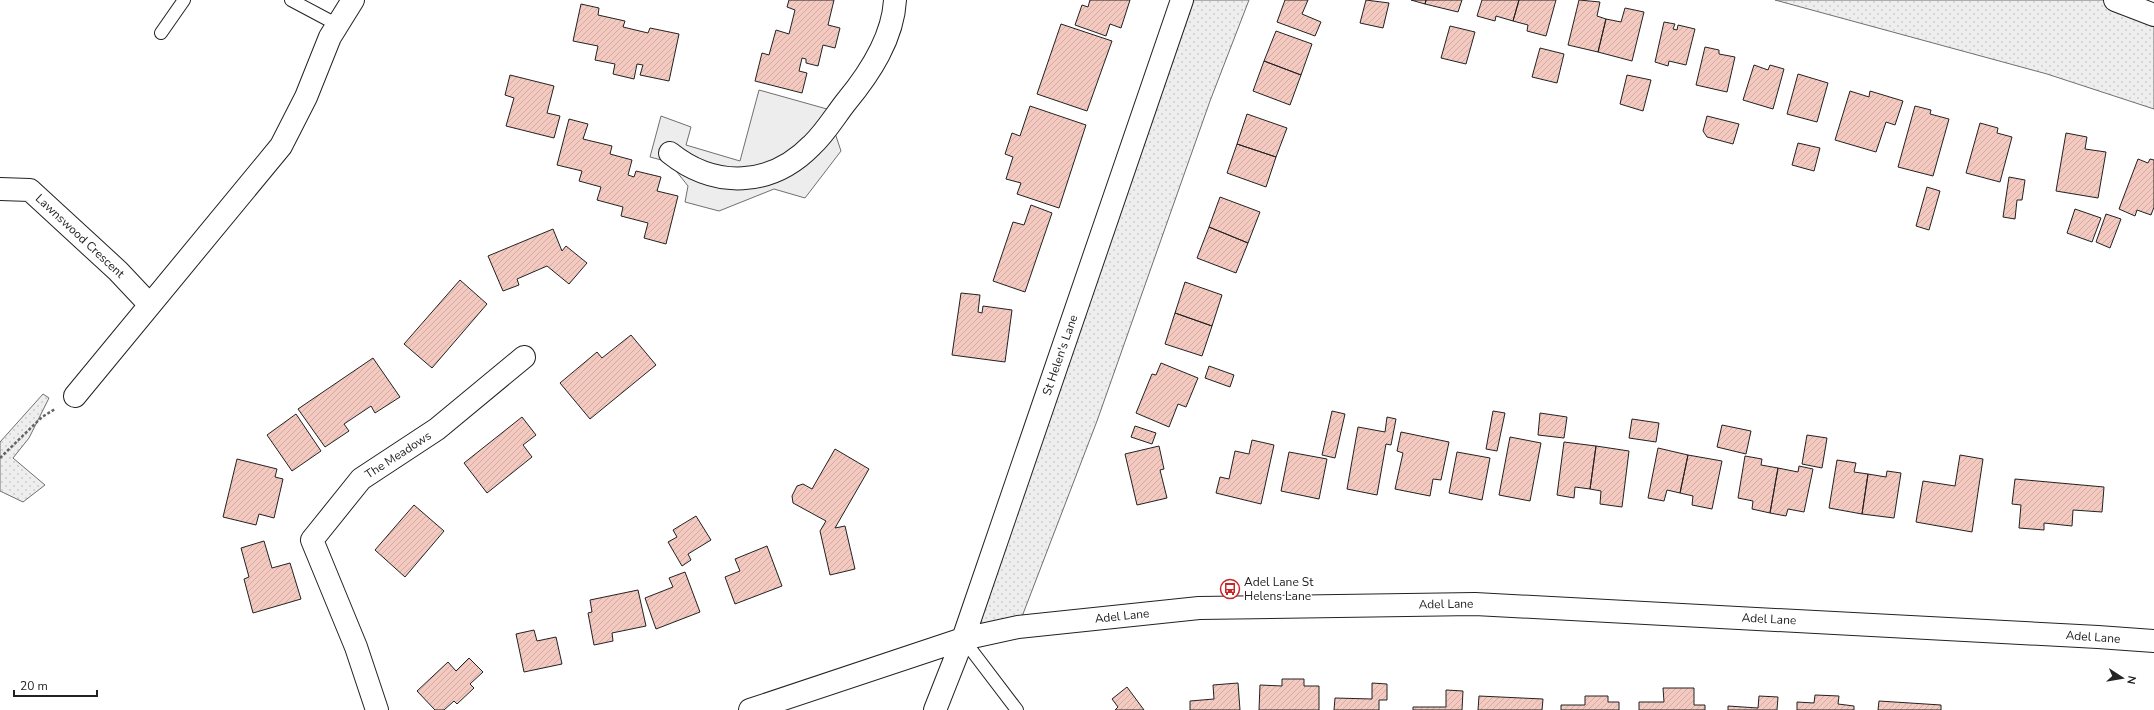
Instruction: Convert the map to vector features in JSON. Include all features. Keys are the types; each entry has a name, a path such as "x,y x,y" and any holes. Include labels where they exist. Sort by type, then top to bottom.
{"main road":[{"path":"76,396 281,146 306,97 330,37 353,0"},
{"path":"670,153 684,164 702,172 741,180 762,176 786,165 812,146 862,83 884,45 895,15 895,0"},
{"name":"St Helen's Lane","path":"935,710 963,638 1182,0"},
{"path":"2116,0 2154,14"},
{"name":"Lawnswood Crescent","path":"0,189 30,190 118,271 150,305"},
{"name":"The Meadows","path":"377,710 356,647 312,540 361,478 437,429 524,357"},
{"name":"Adel Lane","path":"750,710 963,638 1018,627 1199,608 1475,604 2082,636 2154,642"}],"lane":[{"path":"161,33 184,0"},
{"path":"292,0 338,25"},
{"path":"963,638 1017,710"}],"path":[{"path":"0,458 42,417 76,396"}],"shaded area":[{"path":"1182,0 1249,0 1210,101 1097,421 1018,627 963,639"},
{"path":"1775,0 2115,0 2154,15 2154,109 2047,74"},
{"path":"759,90 827,109 841,151 805,198 774,189 719,211 685,202 688,186 669,162 650,157 661,116 691,127 686,145 740,161"},
{"path":"43,394 49,398 29,438 13,458 45,485 23,502 0,491 0,442"}],"building":[{"path":"789,0 834,0 828,25 840,28 835,48 823,45 818,66 806,63 806,59 802,58 799,71 807,73 802,93 755,81 762,53 769,55 776,30 789,34 795,10 787,7"},
{"path":"1090,0 1130,0 1121,28 1110,24 1106,36 1075,25 1082,5 1088,7"},
{"path":"1285,0 1308,0 1302,14 1321,22 1315,36 1277,22"},
{"path":"1366,0 1389,3 1383,28 1360,23"},
{"path":"1411,0 1426,0 1425,4"},
{"path":"1426,0 1462,0 1458,12 1425,4"},
{"path":"1482,0 1519,0 1513,21 1496,16 1495,21 1477,16"},
{"path":"1519,0 1556,0 1546,36 1527,31 1528,25 1513,21"},
{"path":"1579,0 1600,2 1597,16 1606,19 1598,52 1568,45"},
{"path":"581,4 599,8 598,15 625,21 623,27 648,33 650,28 679,34 669,81 640,75 643,65 637,64 634,79 613,74 615,64 595,60 598,46 573,41"},
{"path":"1625,8 1644,12 1632,61 1598,52 1606,19 1621,22"},
{"path":"1664,22 1675,24 1673,29 1677,30 1678,25 1695,29 1686,65 1669,61 1668,66 1655,62"},
{"path":"1061,24 1112,41 1087,111 1037,94"},
{"path":"1450,26 1475,32 1466,64 1441,58"},
{"path":"1276,31 1312,44 1301,75 1264,61"},
{"path":"1705,47 1719,50 1719,54 1735,57 1727,92 1696,85"},
{"path":"1540,48 1564,54 1557,83 1532,77"},
{"path":"1264,61 1301,75 1290,105 1253,91"},
{"path":"1754,65 1768,70 1770,65 1784,69 1773,109 1743,100"},
{"path":"1798,74 1828,83 1817,122 1787,114"},
{"path":"510,75 554,86 547,113 560,116 554,138 506,126 514,98 505,95"},
{"path":"1627,75 1651,80 1643,111 1620,104"},
{"path":"1850,91 1869,97 1870,91 1903,101 1895,125 1886,122 1876,152 1835,140"},
{"path":"1030,106 1086,125 1059,208 1017,194 1021,183 1006,179 1013,157 1005,154 1012,133 1020,136"},
{"path":"1915,106 1931,110 1930,114 1949,119 1933,176 1898,167"},
{"path":"1247,114 1287,128 1276,157 1237,144"},
{"path":"1707,116 1739,124 1733,144 1707,137 1703,131"},
{"path":"569,119 588,124 583,139 612,146 610,154 632,160 628,175 634,177 636,171 661,177 657,191 678,196 666,244 644,238 648,223 621,216 623,207 597,200 601,187 579,181 582,171 557,165"},
{"path":"1980,123 1998,128 1997,133 2012,137 2000,182 1966,173"},
{"path":"2066,133 2087,137 2085,149 2106,152 2098,198 2056,191"},
{"path":"1798,143 1820,148 1814,171 1792,165"},
{"path":"1237,144 1276,157 1266,187 1227,173"},
{"path":"2138,159 2148,163 2150,159 2154,160 2154,207 2151,215 2137,210 2135,216 2119,209"},
{"path":"2009,177 2025,180 2022,200 2017,200 2015,219 2003,217"},
{"path":"1927,187 1940,191 1929,230 1916,226"},
{"path":"1220,197 1260,212 1248,243 1209,227"},
{"path":"1031,205 1052,213 1025,292 993,281 1013,222 1024,225"},
{"path":"2075,209 2101,218 2092,242 2067,233"},
{"path":"2106,214 2121,219 2110,248 2096,242"},
{"path":"1209,227 1248,243 1236,273 1197,258"},
{"path":"553,229 562,251 566,246 587,263 569,284 547,266 517,279 519,285 503,291 488,256"},
{"path":"460,280 487,304 432,368 404,344"},
{"path":"1185,282 1222,295 1212,326 1175,313"},
{"path":"961,293 980,295 978,312 982,313 983,306 1012,310 1005,362 952,355"},
{"path":"1175,313 1212,326 1202,356 1165,344"},
{"path":"631,335 656,365 590,419 560,383 597,352 602,358"},
{"path":"373,358 400,397 375,413 371,406 344,424 349,431 325,447 298,409"},
{"path":"1161,363 1198,378 1186,407 1178,404 1169,427 1136,413 1152,374 1156,375"},
{"path":"1209,366 1234,375 1230,387 1205,378"},
{"path":"1332,411 1345,414 1335,458 1322,455"},
{"path":"1493,411 1505,413 1497,451 1486,449"},
{"path":"1540,413 1567,417 1564,438 1538,435"},
{"path":"296,414 321,451 292,471 267,435"},
{"path":"522,417 536,435 523,445 532,457 487,493 464,463"},
{"path":"1387,417 1396,419 1391,445 1386,444 1377,495 1347,489 1358,427 1385,432"},
{"path":"1632,419 1659,423 1656,442 1629,438"},
{"path":"1722,425 1751,431 1746,454 1717,447"},
{"path":"1135,426 1156,433 1152,444 1131,437"},
{"path":"1401,432 1449,442 1441,480 1433,479 1430,496 1395,489 1403,453 1397,451"},
{"path":"1807,435 1827,438 1822,468 1802,464"},
{"path":"1510,437 1541,443 1530,501 1499,495"},
{"path":"1252,440 1274,445 1261,504 1216,493 1220,477 1229,479 1235,451 1249,454"},
{"path":"1564,442 1596,446 1590,489 1575,487 1574,498 1557,495"},
{"path":"1159,446 1164,469 1160,470 1167,498 1137,505 1125,454"},
{"path":"1596,446 1629,451 1622,507 1600,504 1601,491 1590,489"},
{"path":"1658,448 1688,455 1680,493 1667,490 1664,501 1648,498"},
{"path":"835,449 869,469 835,528 845,526 855,569 830,575 820,531 826,521 793,503 792,496 797,486 803,484 812,489"},
{"path":"1289,452 1327,459 1319,499 1281,491"},
{"path":"1457,452 1490,458 1482,500 1449,493"},
{"path":"1688,455 1722,461 1712,509 1692,505 1693,496 1680,493"},
{"path":"1960,455 1983,459 1972,532 1916,522 1923,481 1955,486"},
{"path":"1745,456 1762,459 1761,465 1778,468 1770,513 1752,509 1753,501 1738,498"},
{"path":"237,459 277,469 275,477 283,479 274,518 259,514 256,525 223,517"},
{"path":"1837,460 1856,463 1854,472 1868,474 1862,514 1829,508"},
{"path":"1799,466 1813,469 1804,512 1788,509 1786,516 1770,513 1778,468 1798,472"},
{"path":"1887,471 1901,473 1894,518 1862,514 1868,474 1886,477"},
{"path":"2015,479 2104,487 2102,512 2073,510 2072,526 2044,523 2044,530 2019,528 2021,505 2012,504"},
{"path":"414,505 444,531 405,577 375,550"},
{"path":"696,516 711,540 688,554 691,560 682,566 668,542 677,537 673,530"},
{"path":"264,541 272,568 290,563 301,599 253,613 244,579 249,577 241,548"},
{"path":"767,546 782,586 735,604 725,577 740,571 735,559"},
{"path":"685,572 700,612 656,629 645,598 673,587 669,578"},
{"path":"638,590 646,626 612,633 613,641 594,645 588,613 592,612 590,600"},
{"path":"534,630 537,641 556,637 562,664 524,672 516,634"},
{"path":"469,658 483,672 470,684 474,688 457,704 454,701 444,710 435,710 417,691 448,662 456,671"},
{"path":"1282,679 1304,679 1304,686 1319,686 1319,710 1259,710 1260,685 1282,686"},
{"path":"1238,683 1240,710 1190,710 1190,701 1214,699 1213,685"},
{"path":"1372,683 1387,684 1387,700 1379,700 1379,710 1334,710 1335,698 1372,699"},
{"path":"1127,687 1144,710 1115,710 1118,707 1112,699"},
{"path":"1663,688 1694,688 1694,705 1705,705 1705,710 1639,710 1639,702 1664,702"},
{"path":"1446,690 1463,691 1462,710 1413,710 1413,707 1446,707"},
{"path":"1815,695 1839,696 1838,704 1854,706 1854,710 1797,710 1797,702 1814,703"},
{"path":"1479,696 1543,699 1542,710 1478,710"},
{"path":"1585,696 1608,696 1608,702 1619,702 1619,710 1561,710 1561,705 1585,705"},
{"path":"1759,696 1778,697 1777,710 1728,710 1728,706 1758,708"},
{"path":"1879,701 1941,705 1941,710 1878,710"}],"place":[{"name":"Adel Lane St Helens Lane","path":"1230,589"}]}
